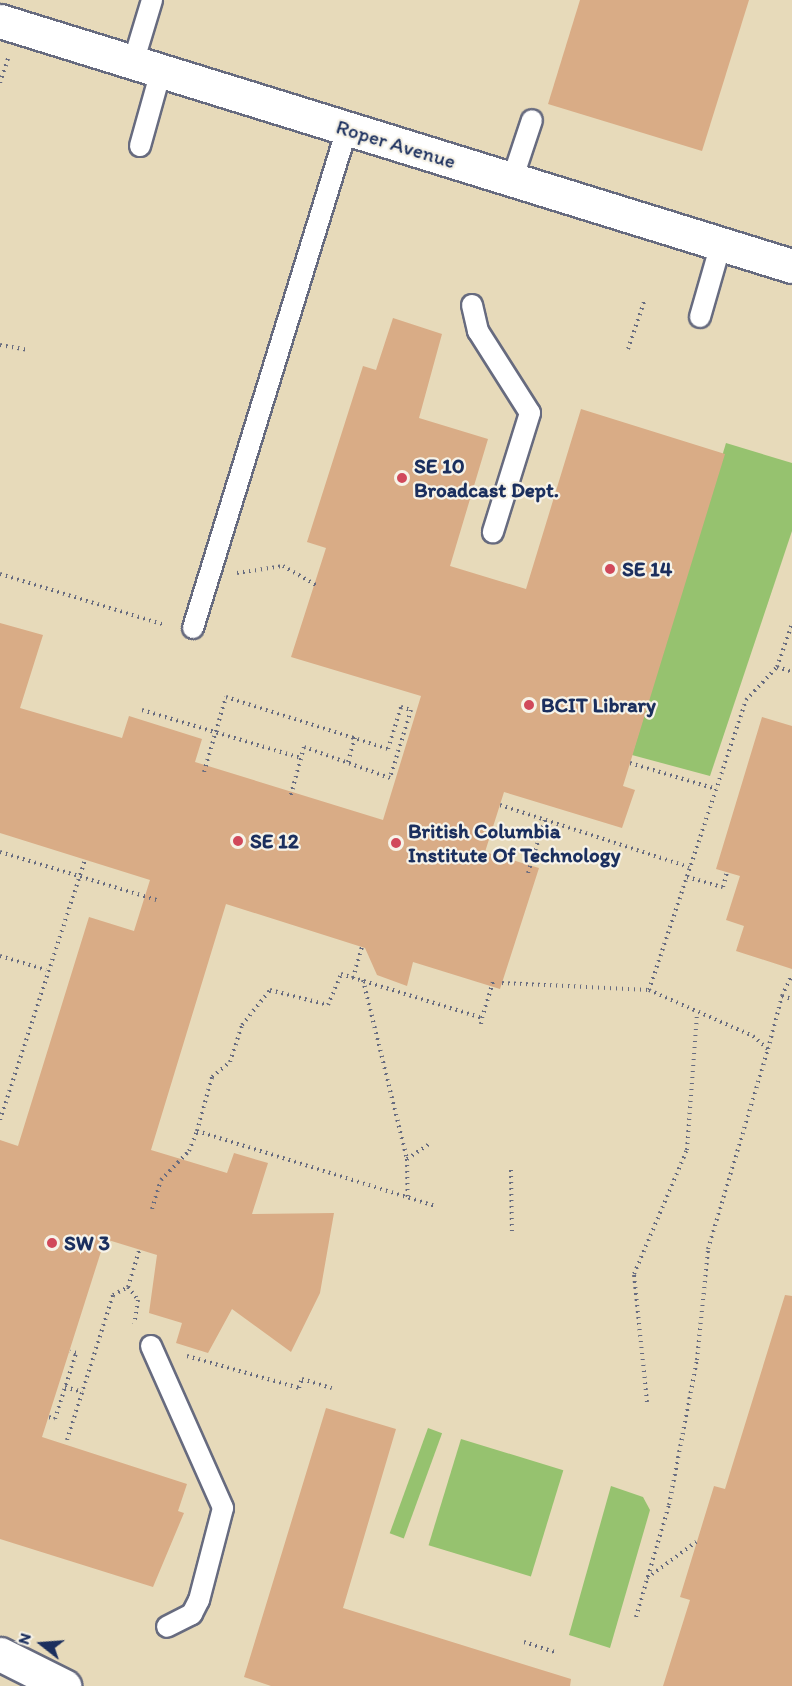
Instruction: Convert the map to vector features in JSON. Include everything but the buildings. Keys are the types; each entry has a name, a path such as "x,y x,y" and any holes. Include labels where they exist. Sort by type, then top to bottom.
{"street":[{"name":"Roper Avenue","path":"0,21 792,266"},
{"path":"0,1654 64,1686"}],"lane":[{"path":"140,146 152,0"},
{"path":"512,180 532,120"},
{"path":"193,628 347,129"},
{"path":"700,317 721,244"},
{"path":"472,305 478,331 530,412 493,532"},
{"path":"151,1346 223,1508 199,1600 192,1614 167,1627"}],"path":[{"path":"628,349 645,299"},
{"path":"0,345 29,350"},
{"path":"208,577 283,566 317,586"},
{"path":"0,574 169,626"},
{"path":"649,990 746,700 777,667 792,624"},
{"path":"777,667 792,672"},
{"path":"204,772 226,697 388,748 401,707 411,710 390,778 304,747 290,798"},
{"path":"142,710 301,758"},
{"path":"348,762 355,737"},
{"path":"630,763 716,789"},
{"path":"500,806 689,867"},
{"path":"528,873 545,820"},
{"path":"0,852 160,901"},
{"path":"0,1120 46,970 85,860"},
{"path":"686,877 723,887 727,872"},
{"path":"353,978 362,947"},
{"path":"0,956 46,970"},
{"path":"152,1209 161,1180 189,1151 212,1077 230,1062 242,1025 270,990 328,1005 341,974 482,1018"},
{"path":"636,1617 669,1505 697,1360 708,1249 782,996 792,975"},
{"path":"363,981 407,1159 408,1198"},
{"path":"481,1024 494,981"},
{"path":"502,983 649,990 753,1036 768,1049"},
{"path":"782,996 792,999"},
{"path":"647,1402 634,1274 687,1149 697,1013"},
{"path":"197,1131 435,1206"},
{"path":"407,1159 429,1144"},
{"path":"511,1170 512,1231"},
{"path":"67,1440 114,1295 128,1287 139,1250"},
{"path":"151,1346 300,1388 302,1379 333,1388"},
{"path":"49,1417 55,1419 76,1353 70,1351"},
{"path":"65,1387 82,1392"},
{"path":"647,1579 696,1542"},
{"path":"524,1642 557,1653"}],"shaded area":[{"name":"British Columbia Institute Of Technology","path":"0,0 792,0 792,1686 0,1686"}],"green space":[{"path":"726,443 792,463 792,531 710,776 632,755"},
{"path":"428,1428 442,1433 404,1538 390,1533"},
{"path":"461,1439 563,1470 531,1576 429,1545"},
{"path":"611,1486 643,1497 650,1510 610,1648 569,1635"}],"place":[{"name":"SE 10 Broadcast Dept.","path":"402,478"},
{"name":"SE 14","path":"610,569"},
{"name":"BCIT Library","path":"529,705"},
{"name":"SE 12","path":"238,841"},
{"name":"British Columbia Institute Of Technology","path":"396,843"},
{"name":"SW 3","path":"52,1243"}]}
